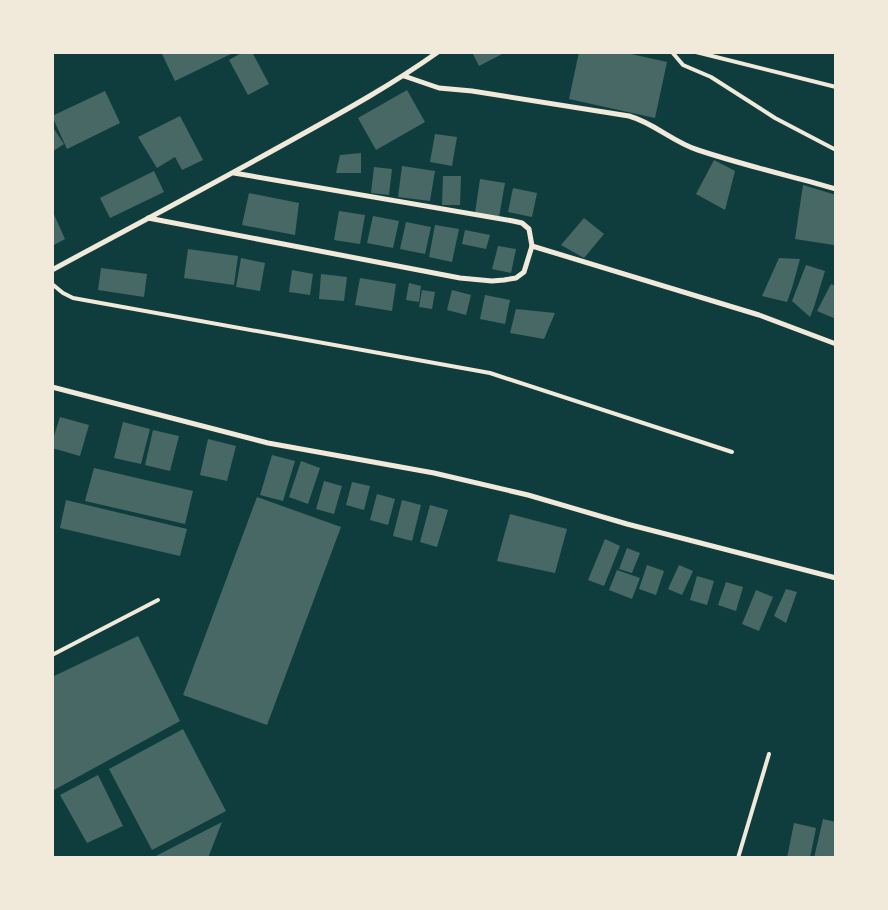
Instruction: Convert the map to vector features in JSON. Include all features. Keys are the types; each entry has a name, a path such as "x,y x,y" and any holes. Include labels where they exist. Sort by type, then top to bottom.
{"street":[{"path":"52,270 234,173 404,76 438,52"},
{"path":"404,76 439,88 472,91 630,116 641,119 668,137 697,150 836,189"},
{"path":"148,218 460,278 492,281 516,278 524,272 532,246 530,229 522,223 234,173"},
{"path":"532,246 759,315 836,344"},
{"path":"52,387 268,443 434,473 528,495 627,524 836,578"}],"lane":[{"path":"672,52 683,64 718,81 774,118 836,150"},
{"path":"696,52 836,87"},
{"path":"52,284 72,298 490,373 732,452"},
{"path":"52,655 158,600"},
{"path":"738,858 769,754"}],"building":[{"path":"161,52 235,52 175,81"},
{"path":"243,52 252,52 269,84 248,95 229,60"},
{"path":"472,52 506,52 479,66"},
{"path":"579,52 622,52 667,62 655,118 569,99"},
{"path":"407,90 425,122 376,150 358,118"},
{"path":"105,91 120,123 67,149 52,116"},
{"path":"180,116 203,160 182,170 175,157 157,168 138,137"},
{"path":"52,126 64,144 52,152"},
{"path":"435,134 457,137 452,166 430,162"},
{"path":"361,153 361,173 336,173 340,155"},
{"path":"714,160 735,171 725,210 696,194"},
{"path":"402,166 435,171 430,201 398,197"},
{"path":"374,167 392,169 389,195 371,193"},
{"path":"154,171 164,192 110,218 100,198"},
{"path":"443,176 461,176 460,205 442,205"},
{"path":"480,179 505,183 499,217 475,213"},
{"path":"803,185 836,195 834,245 795,239"},
{"path":"513,188 537,193 532,217 508,212"},
{"path":"249,193 299,203 295,235 242,225"},
{"path":"52,210 65,239 52,246"},
{"path":"339,211 365,215 360,244 334,240"},
{"path":"373,216 399,221 393,248 367,243"},
{"path":"584,218 604,234 584,258 561,245"},
{"path":"406,222 431,227 425,254 400,249"},
{"path":"435,225 459,229 452,262 429,257"},
{"path":"465,230 490,235 486,249 462,244"},
{"path":"498,246 516,249 511,273 492,269"},
{"path":"188,249 238,256 234,285 184,278"},
{"path":"241,258 265,263 260,291 236,287"},
{"path":"779,258 800,259 787,302 762,296"},
{"path":"806,265 825,271 810,317 792,301"},
{"path":"101,268 147,274 144,297 98,290"},
{"path":"292,270 313,274 310,295 289,292"},
{"path":"321,274 347,277 344,301 319,299"},
{"path":"360,278 396,284 392,311 355,305"},
{"path":"409,283 421,286 419,302 406,300"},
{"path":"831,284 836,286 836,319 817,311"},
{"path":"422,290 435,292 432,309 419,307"},
{"path":"452,290 471,295 466,315 447,310"},
{"path":"485,295 510,300 505,324 480,319"},
{"path":"516,309 555,313 544,339 510,333"},
{"path":"60,417 89,425 80,456 52,448"},
{"path":"123,422 150,429 141,464 114,458"},
{"path":"153,430 179,436 170,471 145,465"},
{"path":"208,439 236,446 227,481 200,475"},
{"path":"272,455 295,461 283,501 260,495"},
{"path":"301,461 320,468 308,504 289,497"},
{"path":"94,468 193,491 185,524 85,501"},
{"path":"324,481 342,486 334,514 316,509"},
{"path":"352,482 370,486 364,510 346,505"},
{"path":"377,494 395,499 388,525 370,520"},
{"path":"257,497 341,527 267,725 183,695"},
{"path":"66,500 187,529 180,556 60,528"},
{"path":"402,500 421,505 412,541 393,536"},
{"path":"430,505 448,510 437,547 420,542"},
{"path":"510,514 567,529 555,573 497,561"},
{"path":"605,539 620,546 604,586 588,580"},
{"path":"627,548 640,553 632,573 619,569"},
{"path":"647,565 664,571 656,595 639,589"},
{"path":"679,565 693,571 682,595 668,589"},
{"path":"617,570 640,578 632,599 609,590"},
{"path":"697,576 714,581 707,605 690,600"},
{"path":"726,582 743,587 736,611 718,605"},
{"path":"786,589 797,592 786,623 774,616"},
{"path":"756,590 773,597 759,631 742,624"},
{"path":"138,636 180,721 54,790 52,787 52,677"},
{"path":"183,729 226,811 152,850 109,769"},
{"path":"98,775 123,826 87,843 60,795"},
{"path":"823,819 836,822 836,858 814,858"},
{"path":"222,822 208,858 152,858"},
{"path":"794,823 816,828 810,858 787,858"}]}
